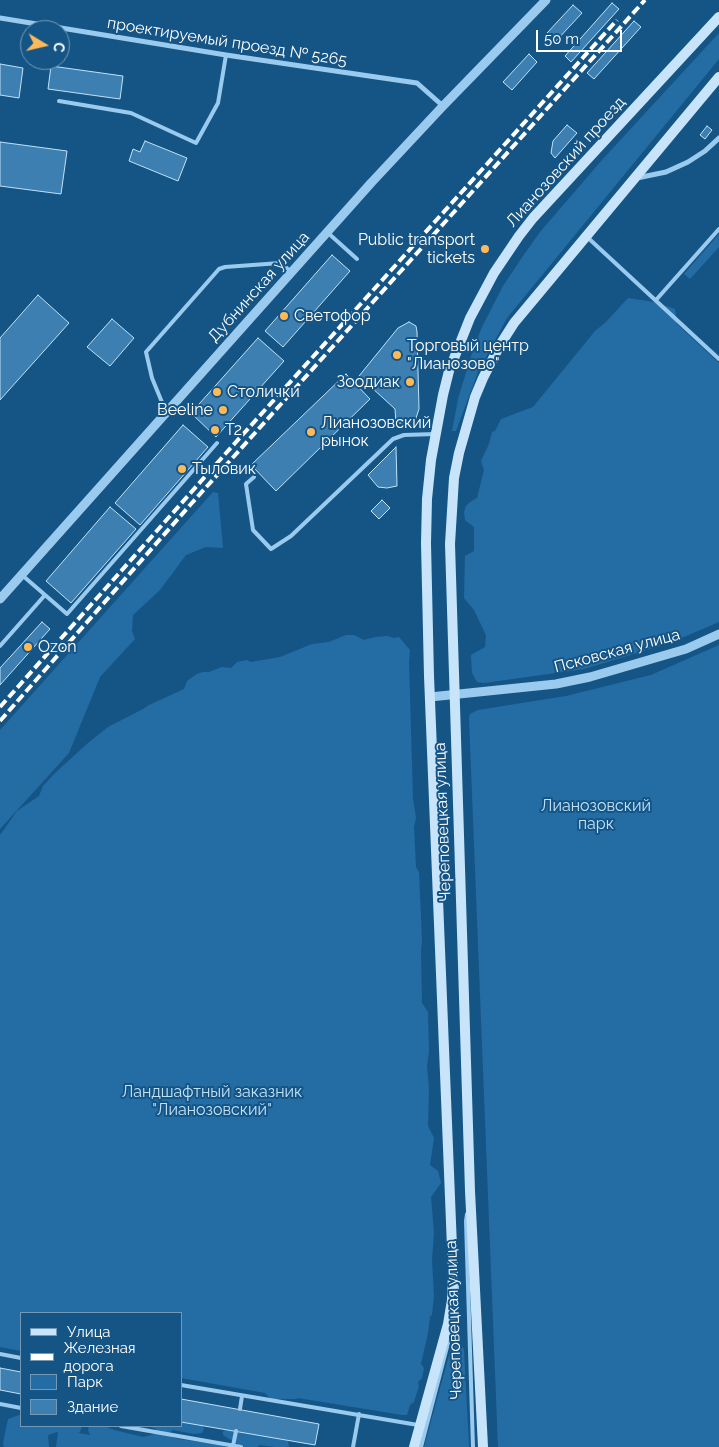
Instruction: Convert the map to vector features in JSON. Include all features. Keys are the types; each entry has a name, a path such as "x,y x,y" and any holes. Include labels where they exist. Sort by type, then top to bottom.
{"main road":[{"name":"Лианозовский проезд","path":"431,460 449,371 466,327 494,273 533,218 719,17"},
{"path":"586,236 719,77"},
{"name":"Череповецкая улица","path":"483,1447 470,1192 454,695 450,544 453,487 459,452 475,397 500,344 514,323 586,236"},
{"name":"Череповецкая улица","path":"414,1447 448,1324 452,1300 450,1194 430,697 426,543 427,499 431,460"}],"street":[{"name":"Дубнинская улица","path":"0,599 327,232 443,106 546,0"},
{"name":"проектируемый проезд № 5265","path":"0,18 226,55 417,83 443,106"},
{"path":"634,179 666,172 688,162 705,151 719,138"},
{"name":"Псковская улица","path":"430,697 556,684 590,677 686,648 719,634"}],"lane":[{"path":"59,101 131,113 196,143 218,103 226,55"},
{"path":"656,300 719,229"},
{"path":"327,232 357,259"},
{"path":"586,236 719,360"},
{"path":"166,413 152,378 146,352 219,269 280,263 292,272"},
{"path":"254,477 246,484 253,530 271,549 291,536 393,439 404,435 435,434"},
{"path":"22,575 67,614 217,443"},
{"path":"0,646 45,595"},
{"name":"Череповецкая улица","path":"470,1192 466,1221 473,1447"},
{"name":"Череповецкая улица","path":"421,1447 454,1320 458,1296 456,1222 450,1194"},
{"path":"0,1354 20,1358"},
{"path":"182,1385 420,1425"},
{"path":"240,1409 242,1396"},
{"path":"0,1404 20,1408"},
{"path":"353,1447 359,1414"},
{"path":"127,1427 240,1447"},
{"path":"233,1446 236,1432"}],"green space":[{"path":"719,33 719,59 507,318 478,372 456,431 452,431 458,399 482,327 503,286 523,256 540,232 602,160"},
{"path":"719,234 719,247 690,279 684,274"},
{"path":"628,298 654,302 675,309 677,324 719,363 719,622 670,643 584,669 484,683 477,682 472,673 471,655 485,647 486,635 474,610 464,598 465,556 474,551 474,527 465,520 464,512 466,506 477,498 484,470 481,461 492,432 495,431 501,419 533,407 595,331"},
{"path":"213,492 218,493 223,548 206,547 186,555 160,590 133,615 132,631 135,639 100,677 69,753 0,829 0,730"},
{"name":"Ландшафтный заказник \"Лианозовский\"","path":"346,635 354,635 364,640 375,637 399,637 410,650 413,799 416,818 414,827 416,867 419,872 422,940 422,1003 428,1012 428,1126 434,1138 430,1165 438,1171 441,1183 431,1197 434,1233 432,1260 434,1296 432,1315 430,1316 421,1364 424,1368 422,1378 418,1382 419,1386 414,1402 410,1405 407,1415 402,1415 298,1398 271,1399 265,1393 182,1378 182,1312 20,1312 20,1351 0,1347 0,835 17,811 39,796 43,786 55,773 88,743 108,727 184,689 187,681 197,674 222,667 231,668 237,662 247,660 251,662 280,657 312,644 329,642"},
{"name":"Лианозовский парк","path":"719,645 719,1447 498,1447 470,714 478,710 566,696 651,675"},
{"path":"455,1344 462,1346 464,1350 469,1447 424,1447 451,1348"},
{"path":"20,1415 20,1427 82,1427 78,1433 90,1435 89,1427 107,1427 143,1437 155,1434 156,1429 151,1427 182,1427 182,1421 203,1426 204,1429 202,1433 194,1434 173,1430 169,1433 169,1436 178,1439 218,1444 225,1447 56,1447 57,1432 48,1435 49,1447 4,1447 3,1443 8,1419"},
{"path":"227,1428 288,1441 289,1447 259,1445 258,1447 237,1447 235,1441 223,1435"}],"building":[{"path":"612,3 619,9 571,62 565,56"},
{"path":"573,5 582,13 556,41 547,33"},
{"path":"634,21 641,27 594,79 587,73"},
{"path":"529,54 537,62 512,90 503,82"},
{"path":"0,64 20,67 20,70 23,70 19,98 0,95"},
{"path":"70,69 123,76 120,99 48,89 50,70"},
{"path":"567,125 577,133 555,158 551,153 553,141"},
{"path":"707,126 712,130 705,139 700,135"},
{"path":"145,141 187,158 178,181 129,161 133,149 140,152"},
{"path":"0,142 67,151 61,194 0,186"},
{"path":"332,255 350,271 283,347 265,331"},
{"path":"38,295 69,323 0,400 0,338"},
{"path":"112,319 134,338 110,366 87,347"},
{"name":"Торговый центр \"Лианозово\"","path":"409,322 416,326 417,332 419,409 415,421 396,423 395,409 359,376 398,328"},
{"path":"258,338 284,361 216,437 191,413"},
{"name":"Лианозовский рынок","path":"346,374 370,399 276,491 251,465"},
{"path":"183,425 208,447 140,525 115,503"},
{"path":"396,447 397,486 378,487 368,475"},
{"path":"382,500 390,508 379,519 371,511"},
{"path":"110,507 136,529 71,603 46,581"},
{"path":"42,622 50,629 0,685 0,668"},
{"path":"0,1368 20,1372 20,1394 0,1390"},
{"path":"182,1399 319,1424 315,1445 182,1422"}],"railway":[{"path":"0,721 191,504 645,0"},
{"path":"0,707 227,452 617,20"}],"place":[{"name":"Public transport tickets","path":"485,249"},
{"name":"Светофор","path":"284,316"},
{"name":"Торговый центр \"Лианозово\"","path":"397,355"},
{"name":"Зоодиак","path":"410,382"},
{"name":"Столички","path":"217,392"},
{"name":"Beeline","path":"223,410"},
{"name":"T2","path":"215,430"},
{"name":"Лианозовский рынок","path":"311,432"},
{"name":"Тыловик","path":"182,469"},
{"name":"Ozon","path":"28,647"}]}
